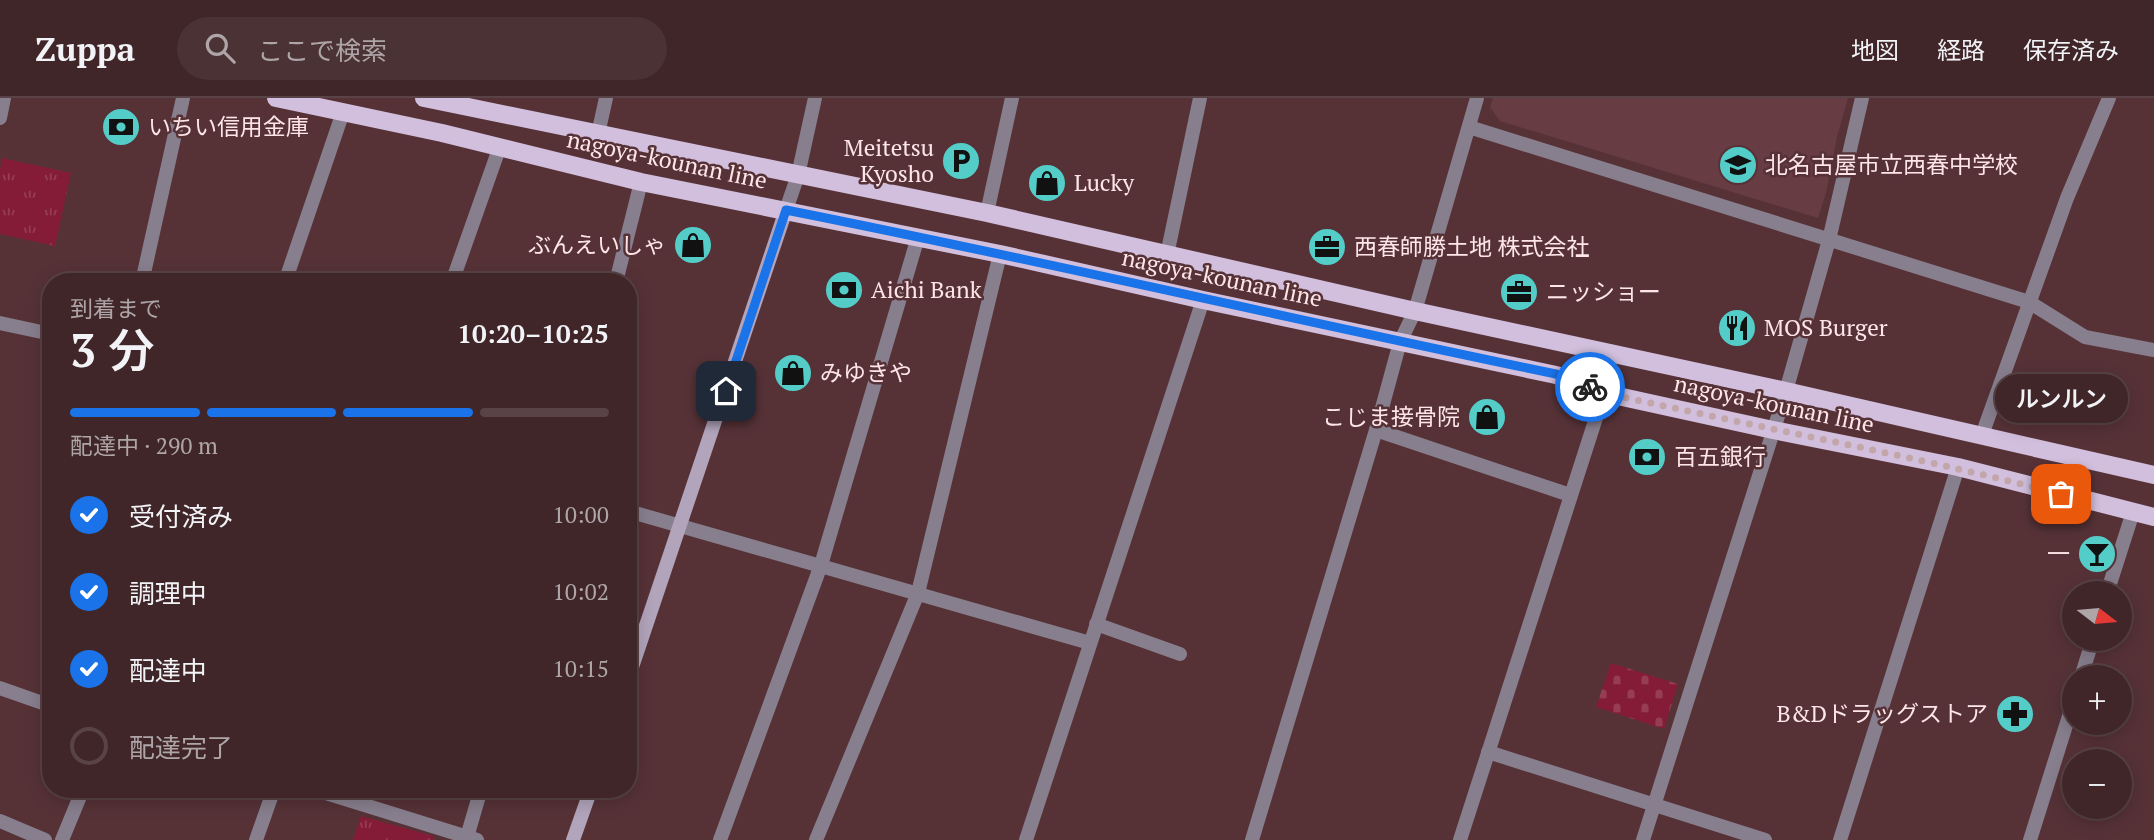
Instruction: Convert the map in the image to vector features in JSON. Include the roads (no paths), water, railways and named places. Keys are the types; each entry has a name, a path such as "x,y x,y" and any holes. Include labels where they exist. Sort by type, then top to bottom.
{"main road":[{"name":"nagoya-kounan line","path":"276,98 442,134 641,182 1000,254 1203,300 1556,374 1605,393 1958,467 2154,517"},
{"name":"nagoya-kounan line","path":"424,98 987,213 1167,256 1786,391 2154,475"},
{"path":"637,653 786,210"},
{"path":"573,840 588,798"}],"street":[{"path":"0,118 4,98"},
{"path":"144,273 183,98"},
{"path":"598,134 606,98"},
{"path":"786,210 799,174 815,98"},
{"path":"987,213 1012,98"},
{"path":"1167,256 1200,98"},
{"path":"1252,840 1400,342 1415,311 1477,98"},
{"path":"1643,840 1786,391 1829,240 1862,98"},
{"path":"1982,435 2067,198 2109,98"},
{"path":"288,273 343,112"},
{"path":"1469,127 2029,302 2085,337 2154,350"},
{"path":"455,273 499,149"},
{"path":"618,273 641,182"},
{"path":"720,840 821,565 918,237"},
{"path":"816,840 918,593 1000,254"},
{"path":"1026,840 1203,300"},
{"path":"0,323 42,332"},
{"path":"1460,840 1605,393"},
{"path":"1376,430 1570,495"},
{"path":"1840,840 1958,467"},
{"path":"2111,581 2133,512"},
{"path":"637,514 1090,643"},
{"path":"1096,624 1180,653"},
{"path":"0,688 42,703"},
{"path":"2035,839 2064,735"},
{"path":"1488,751 1765,840"},
{"path":"62,840 79,798"},
{"path":"256,840 271,798"},
{"path":"341,798 466,838 478,798"},
{"path":"0,821 45,840"}],"place":[{"name":"いちい信用金庫","path":"121,127"},
{"name":"Meitetsu Kyosho","path":"961,161"},
{"name":"北名古屋市立西春中学校","path":"1738,165"},
{"name":"Lucky","path":"1047,183"},
{"name":"ぶんえいしゃ","path":"693,245"},
{"name":"西春師勝土地 株式会社","path":"1327,247"},
{"name":"Aichi Bank","path":"844,290"},
{"name":"ニッショー","path":"1519,292"},
{"name":"MOS Burger","path":"1737,328"},
{"name":"みゆきや","path":"793,373"},
{"name":"こじま接骨院","path":"1487,417"},
{"name":"百五銀行","path":"1647,457"},
{"name":"ルンルン","path":"2061,494"},
{"name":"一","path":"2097,554"},
{"name":"B&Dドラッグストア","path":"2015,714"}]}
